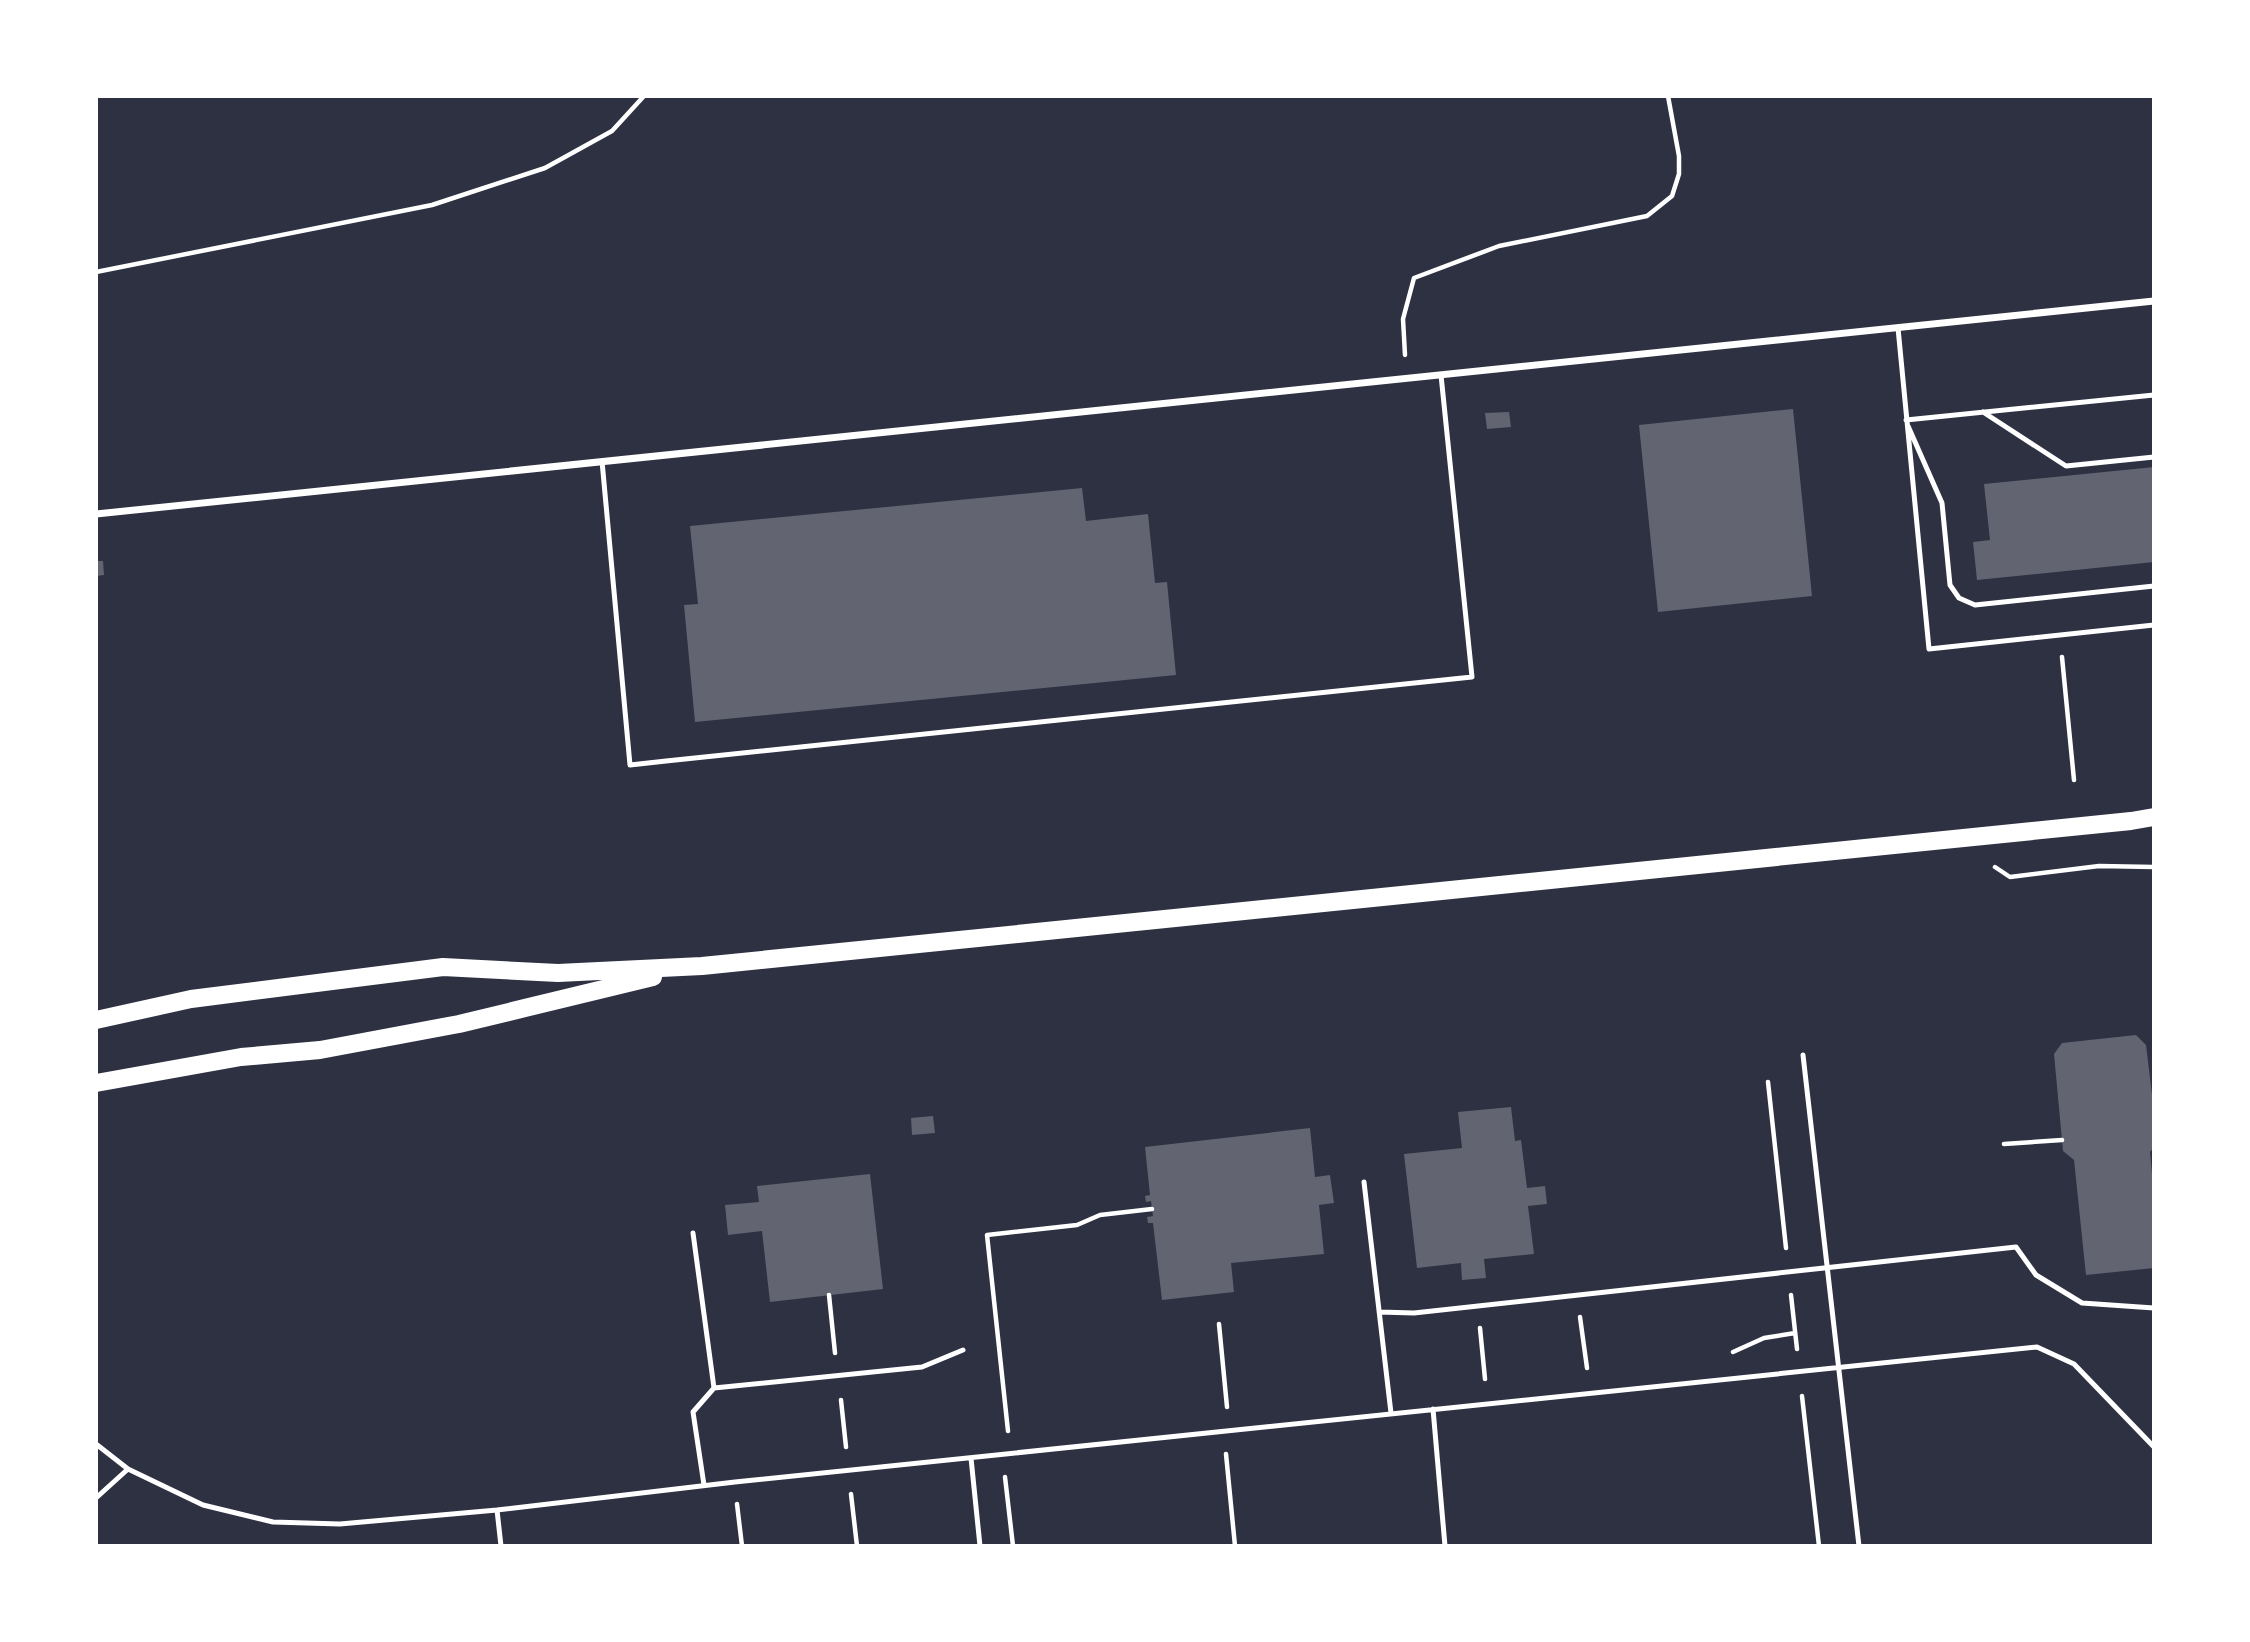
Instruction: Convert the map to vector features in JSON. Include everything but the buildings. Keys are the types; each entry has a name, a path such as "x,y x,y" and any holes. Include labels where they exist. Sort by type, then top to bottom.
{"main road":[{"path":"96,1020 191,999 443,967 558,972 702,965 2154,817"},
{"path":"2131,821 2154,827"},
{"path":"96,1083 241,1057 320,1050 433,1028 702,965"}],"street":[{"path":"96,514 2154,301"}],"lane":[{"path":"1898,328 1929,649 2154,625"},
{"path":"602,461 630,765 1472,677 1441,375"},
{"path":"1906,420 2154,395"},
{"path":"1983,412 2066,466 2154,457"},
{"path":"1906,420 1942,503 1950,585 1959,598 1975,605 2154,586"},
{"path":"1803,1055 1859,1546"},
{"path":"1364,1182 1391,1413"},
{"path":"693,1233 714,1388"},
{"path":"1379,1312 1414,1313 2016,1247 2036,1275 2082,1303 2154,1308"},
{"path":"96,1444 128,1469 203,1505 273,1522 340,1524 497,1510 704,1485 2037,1347 2074,1364 2154,1447"},
{"path":"704,1485 693,1412 714,1388 922,1367 963,1350"},
{"path":"1433,1409 1445,1546"},
{"path":"971,1458 980,1546"},
{"path":"96,1498 100,1498 128,1469"},
{"path":"497,1510 501,1546"}],"path":[{"path":"96,272 432,205 545,168 612,131 644,96"},
{"path":"1407,379 1403,319 1414,278 1499,246 1647,216 1672,196 1679,174 1679,156 1668,96"},
{"path":"2059,635 2074,780"},
{"path":"1949,840 2010,877 2099,866 2154,867"},
{"path":"1768,1082 1819,1546"},
{"path":"2004,1144 2062,1140"},
{"path":"1013,1546 1002,1454 1009,1429 987,1236 1077,1225 1100,1215 1152,1209"},
{"path":"829,1295 857,1546"}]}
